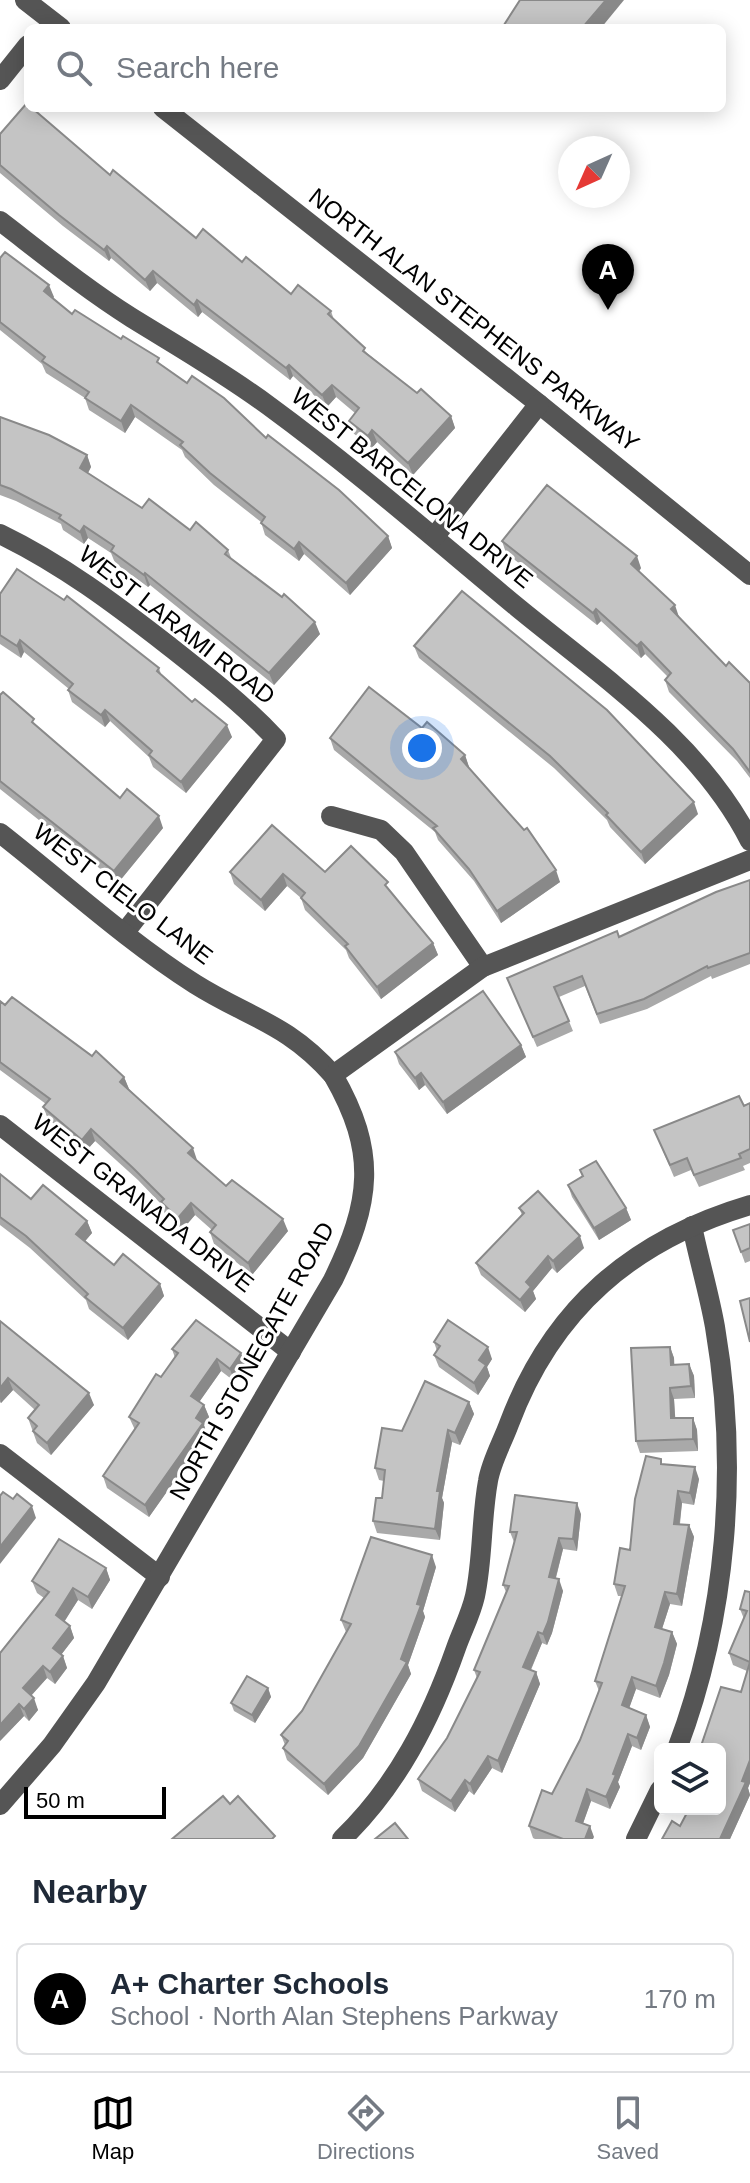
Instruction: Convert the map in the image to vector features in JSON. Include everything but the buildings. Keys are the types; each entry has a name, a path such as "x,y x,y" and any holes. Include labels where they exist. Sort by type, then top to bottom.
{"street":[{"path":"25,0 49,24"},
{"path":"0,80 24,50"},
{"name":"NORTH ALAN STEPHENS PARKWAY","path":"168,112 539,404 750,575"},
{"name":"WEST BARCELONA DRIVE","path":"0,221 131,317 196,353 435,536 665,732 704,774 739,819 750,841"},
{"path":"435,536 539,404"},
{"name":"WEST LARAMI ROAD","path":"0,534 40,553 103,595 246,707 276,739 125,932"},
{"path":"331,816 381,830 404,852 483,967"},
{"name":"WEST CIELO LANE","path":"0,833 197,986 271,1022 309,1048 333,1075"},
{"path":"333,1075 483,967 750,860"},
{"name":"NORTH STONEGATE ROAD","path":"0,1805 52,1745 96,1683 291,1352 355,1234 365,1193 362,1148 353,1109 333,1075"},
{"name":"WEST GRANADA DRIVE","path":"0,1125 291,1352"},
{"path":"342,1839 385,1791 438,1700 475,1597 488,1479 523,1387 572,1310 614,1272 692,1226 750,1205"},
{"path":"679,1743 694,1704 723,1554 727,1465 715,1328 692,1226"},
{"path":"0,1454 160,1577"},
{"path":"636,1839 654,1802"}],"place":[{"name":"A+ Charter Schools","path":"608,310"}]}
